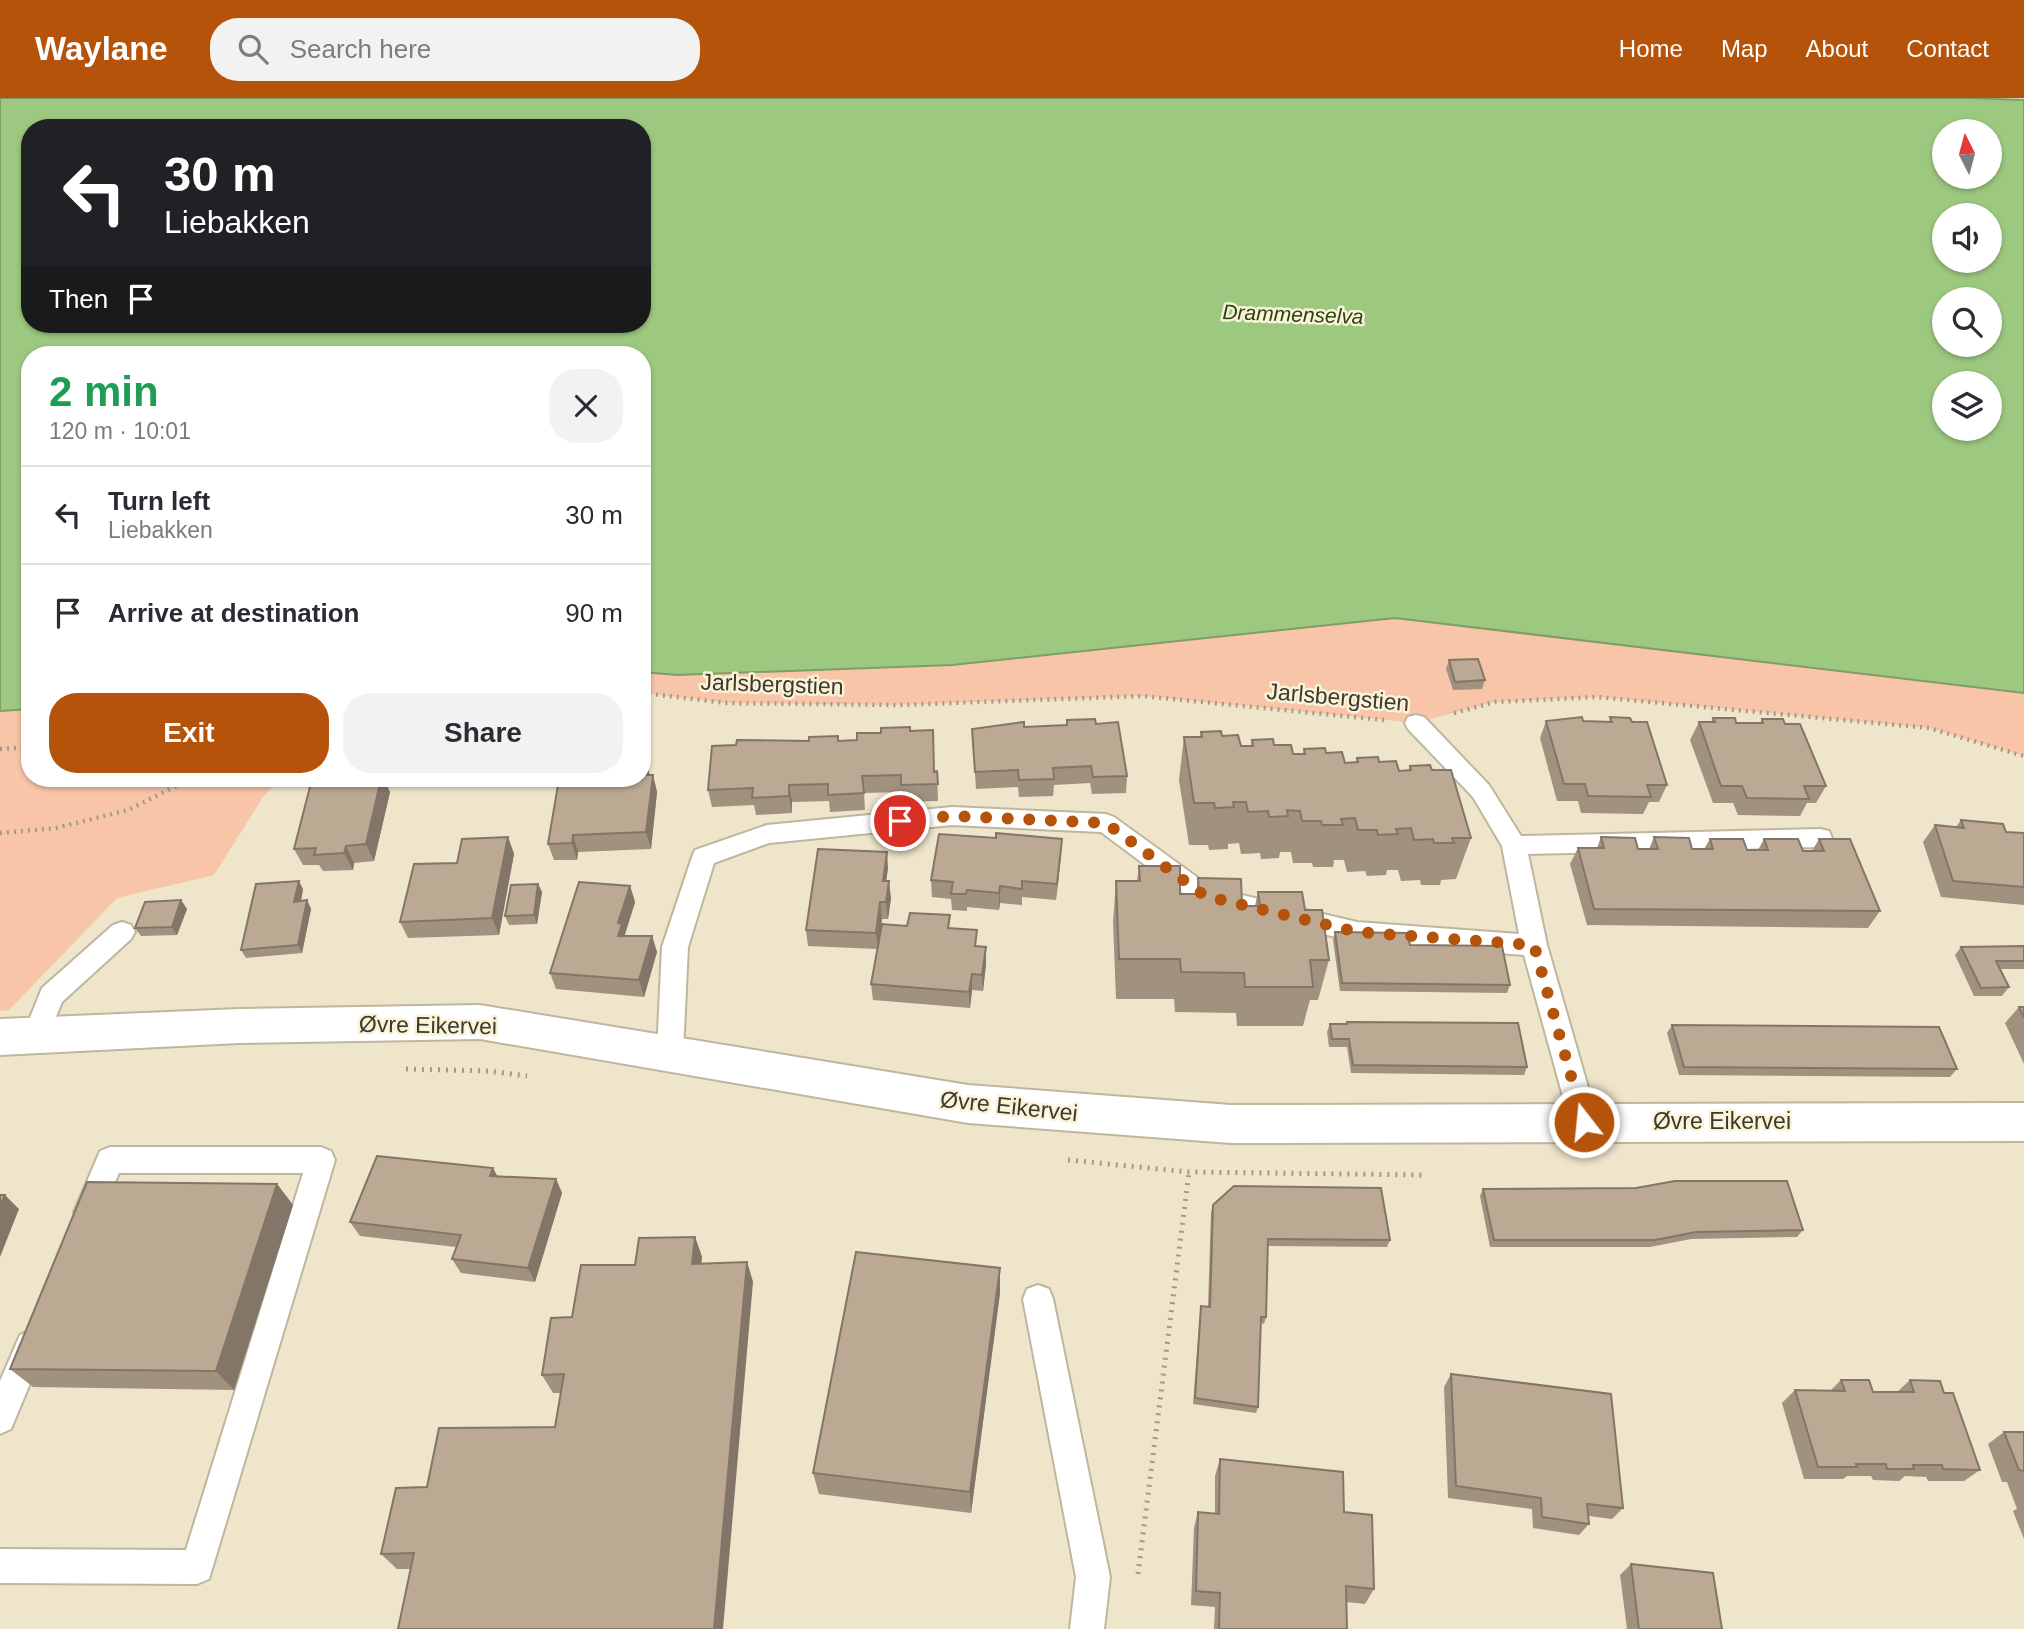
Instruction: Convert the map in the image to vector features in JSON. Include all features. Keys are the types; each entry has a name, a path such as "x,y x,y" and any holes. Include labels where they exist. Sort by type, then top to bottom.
{"main road":[{"name":"Øvre Eikervei","path":"18,1036 239,1026 480,1022 968,1104 1231,1124 2024,1122"}],"lane":[{"path":"1416,723 1481,792 1514,845 1534,945 1584,1122"},
{"path":"670,1052 675,947 704,857 767,834 952,816 1106,823 1205,896 1357,932 1534,945"},
{"path":"1514,845 1820,838"},
{"path":"18,1036 51,996 122,932"},
{"path":"0,1566 197,1567 321,1160 110,1160 79,1234"},
{"path":"1038,1299 1093,1577 1087,1629"},
{"path":"0,1418 42,1320"}],"path":[{"name":"Jarlsbergstien","path":"651,695 727,703 898,705 1142,696 1416,723 1495,702 1597,697 1929,728 2024,756"},
{"path":"0,749 21,748"},
{"path":"0,834 56,828 128,810 174,787"},
{"path":"392,1069 489,1072 531,1077"},
{"path":"1055,1158 1189,1172 1423,1175"},
{"path":"1137,1578 1189,1172"}],"shaded area":[{"path":"1395,618 2024,693 2024,756 1929,728 1597,697 1495,702 1416,723 1142,696 899,705 727,703 651,694 651,673 677,675 952,665"},
{"path":"21,710 21,787 272,787 214,875 117,898 9,1010 0,1011 0,711"}],"water":[{"name":"Drammenselva","path":"0,98 2024,100 2024,693 1395,618 952,665 677,675 651,673 651,346 21,346 21,710 0,711"}],"building":[{"path":"1478,659 1485,680 1455,682 1449,660"},
{"path":"1582,717 1583,721 1612,722 1610,717 1647,722 1667,785 1647,785 1651,797 1588,796 1585,784 1564,784 1546,721"},
{"path":"1713,718 1735,718 1736,723 1763,723 1762,719 1783,719 1785,724 1800,724 1826,786 1804,786 1809,799 1747,798 1742,786 1721,786 1699,722 1715,722"},
{"path":"1095,719 1096,724 1118,722 1127,776 1093,777 1091,766 1053,768 1054,779 1019,780 1018,770 975,772 972,729 1024,722 1024,727 1067,725 1067,720"},
{"path":"910,727 910,731 933,730 934,772 937,771 938,784 901,785 901,775 862,776 864,793 828,795 828,784 789,785 789,796 752,798 753,788 708,790 712,746 736,745 737,740 809,741 809,737 838,736 838,741 857,740 857,733 881,733 881,728"},
{"path":"1221,731 1222,736 1238,735 1241,746 1253,746 1252,740 1273,739 1274,745 1291,745 1293,754 1305,754 1304,749 1325,748 1326,753 1342,752 1345,763 1358,762 1357,758 1378,757 1379,762 1396,761 1399,771 1411,770 1410,766 1430,765 1432,770 1451,770 1471,838 1452,838 1454,843 1434,843 1433,839 1414,840 1411,828 1396,829 1398,834 1378,835 1377,830 1358,830 1355,818 1341,819 1343,825 1322,825 1321,821 1302,821 1300,811 1287,810 1288,816 1269,817 1268,811 1248,812 1246,802 1233,802 1234,807 1215,808 1214,803 1194,803 1184,737 1202,737 1201,732"},
{"path":"653,775 646,832 573,835 572,843 548,844 558,787 651,787"},
{"path":"310,787 379,787 366,844 346,846 344,853 314,855 316,848 294,849"},
{"path":"1961,820 2003,824 2006,832 2024,833 2024,887 1953,881 1935,825 1964,828"},
{"path":"996,833 1062,839 1057,884 1022,881 1022,889 1000,886 999,893 967,890 966,894 951,894 953,882 931,880 939,834 996,838"},
{"path":"508,837 492,918 400,922 414,864 457,863 462,839"},
{"path":"1601,837 1635,838 1638,849 1658,849 1654,837 1689,838 1692,849 1713,849 1710,839 1743,839 1747,850 1768,850 1764,839 1798,839 1803,851 1824,851 1819,839 1850,839 1880,911 1594,909 1578,848 1604,848"},
{"path":"818,849 887,852 883,881 889,881 886,902 880,902 876,933 806,930"},
{"path":"1139,866 1180,866 1180,894 1199,894 1198,878 1241,879 1242,906 1260,906 1258,892 1302,892 1305,910 1322,910 1329,960 1310,960 1313,987 1245,987 1244,973 1181,972 1180,959 1119,959 1116,881 1140,881"},
{"path":"299,881 294,902 307,900 298,945 241,950 256,884"},
{"path":"579,882 630,886 618,923 622,924 618,936 652,936 639,980 550,973"},
{"path":"538,884 534,915 505,916 511,885"},
{"path":"181,900 172,927 135,928 145,902"},
{"path":"910,913 950,915 948,928 977,930 975,946 986,947 982,975 972,974 969,992 871,984 882,924 907,926"},
{"path":"1335,932 1407,933 1410,945 1502,946 1510,985 1342,983"},
{"path":"2024,946 2024,961 1996,961 2009,987 1981,988 1961,947"},
{"path":"1518,1023 1527,1067 1353,1065 1349,1039 1332,1039 1330,1024"},
{"path":"1672,1025 1939,1027 1957,1069 1684,1067"},
{"path":"377,1156 493,1168 490,1176 556,1179 528,1268 452,1259 461,1235 350,1222"},
{"path":"1675,1181 1787,1181 1803,1230 1696,1232 1655,1240 1494,1240 1483,1189 1636,1188"},
{"path":"87,1182 277,1184 216,1371 10,1369"},
{"path":"1234,1186 1381,1188 1390,1240 1268,1239 1266,1317 1261,1317 1258,1407 1195,1398 1201,1306 1210,1307 1213,1205"},
{"path":"695,1237 692,1264 747,1262 714,1629 398,1629 414,1553 381,1554 396,1488 427,1487 439,1428 555,1427 564,1374 542,1375 551,1318 572,1317 581,1265 635,1265 639,1238"},
{"path":"856,1252 1000,1268 970,1492 813,1473"},
{"path":"1451,1374 1611,1394 1623,1508 1587,1504 1589,1524 1542,1517 1541,1498 1456,1486"},
{"path":"1841,1380 1869,1380 1873,1392 1914,1392 1910,1380 1940,1381 1944,1393 1953,1393 1980,1470 1943,1469 1942,1465 1913,1465 1914,1469 1887,1469 1886,1464 1818,1467 1795,1390 1845,1391"},
{"path":"2004,1432 2024,1432 2024,1471 2019,1470"},
{"path":"1220,1459 1343,1472 1344,1512 1372,1515 1374,1589 1346,1586 1347,1629 1219,1629 1220,1593 1196,1591 1198,1512 1219,1514"},
{"path":"1631,1564 1713,1573 1722,1629 1639,1629"}],"route":[{"path":"900,821 952,816 1106,823 1205,896 1357,932 1534,945 1584,1122"}]}
